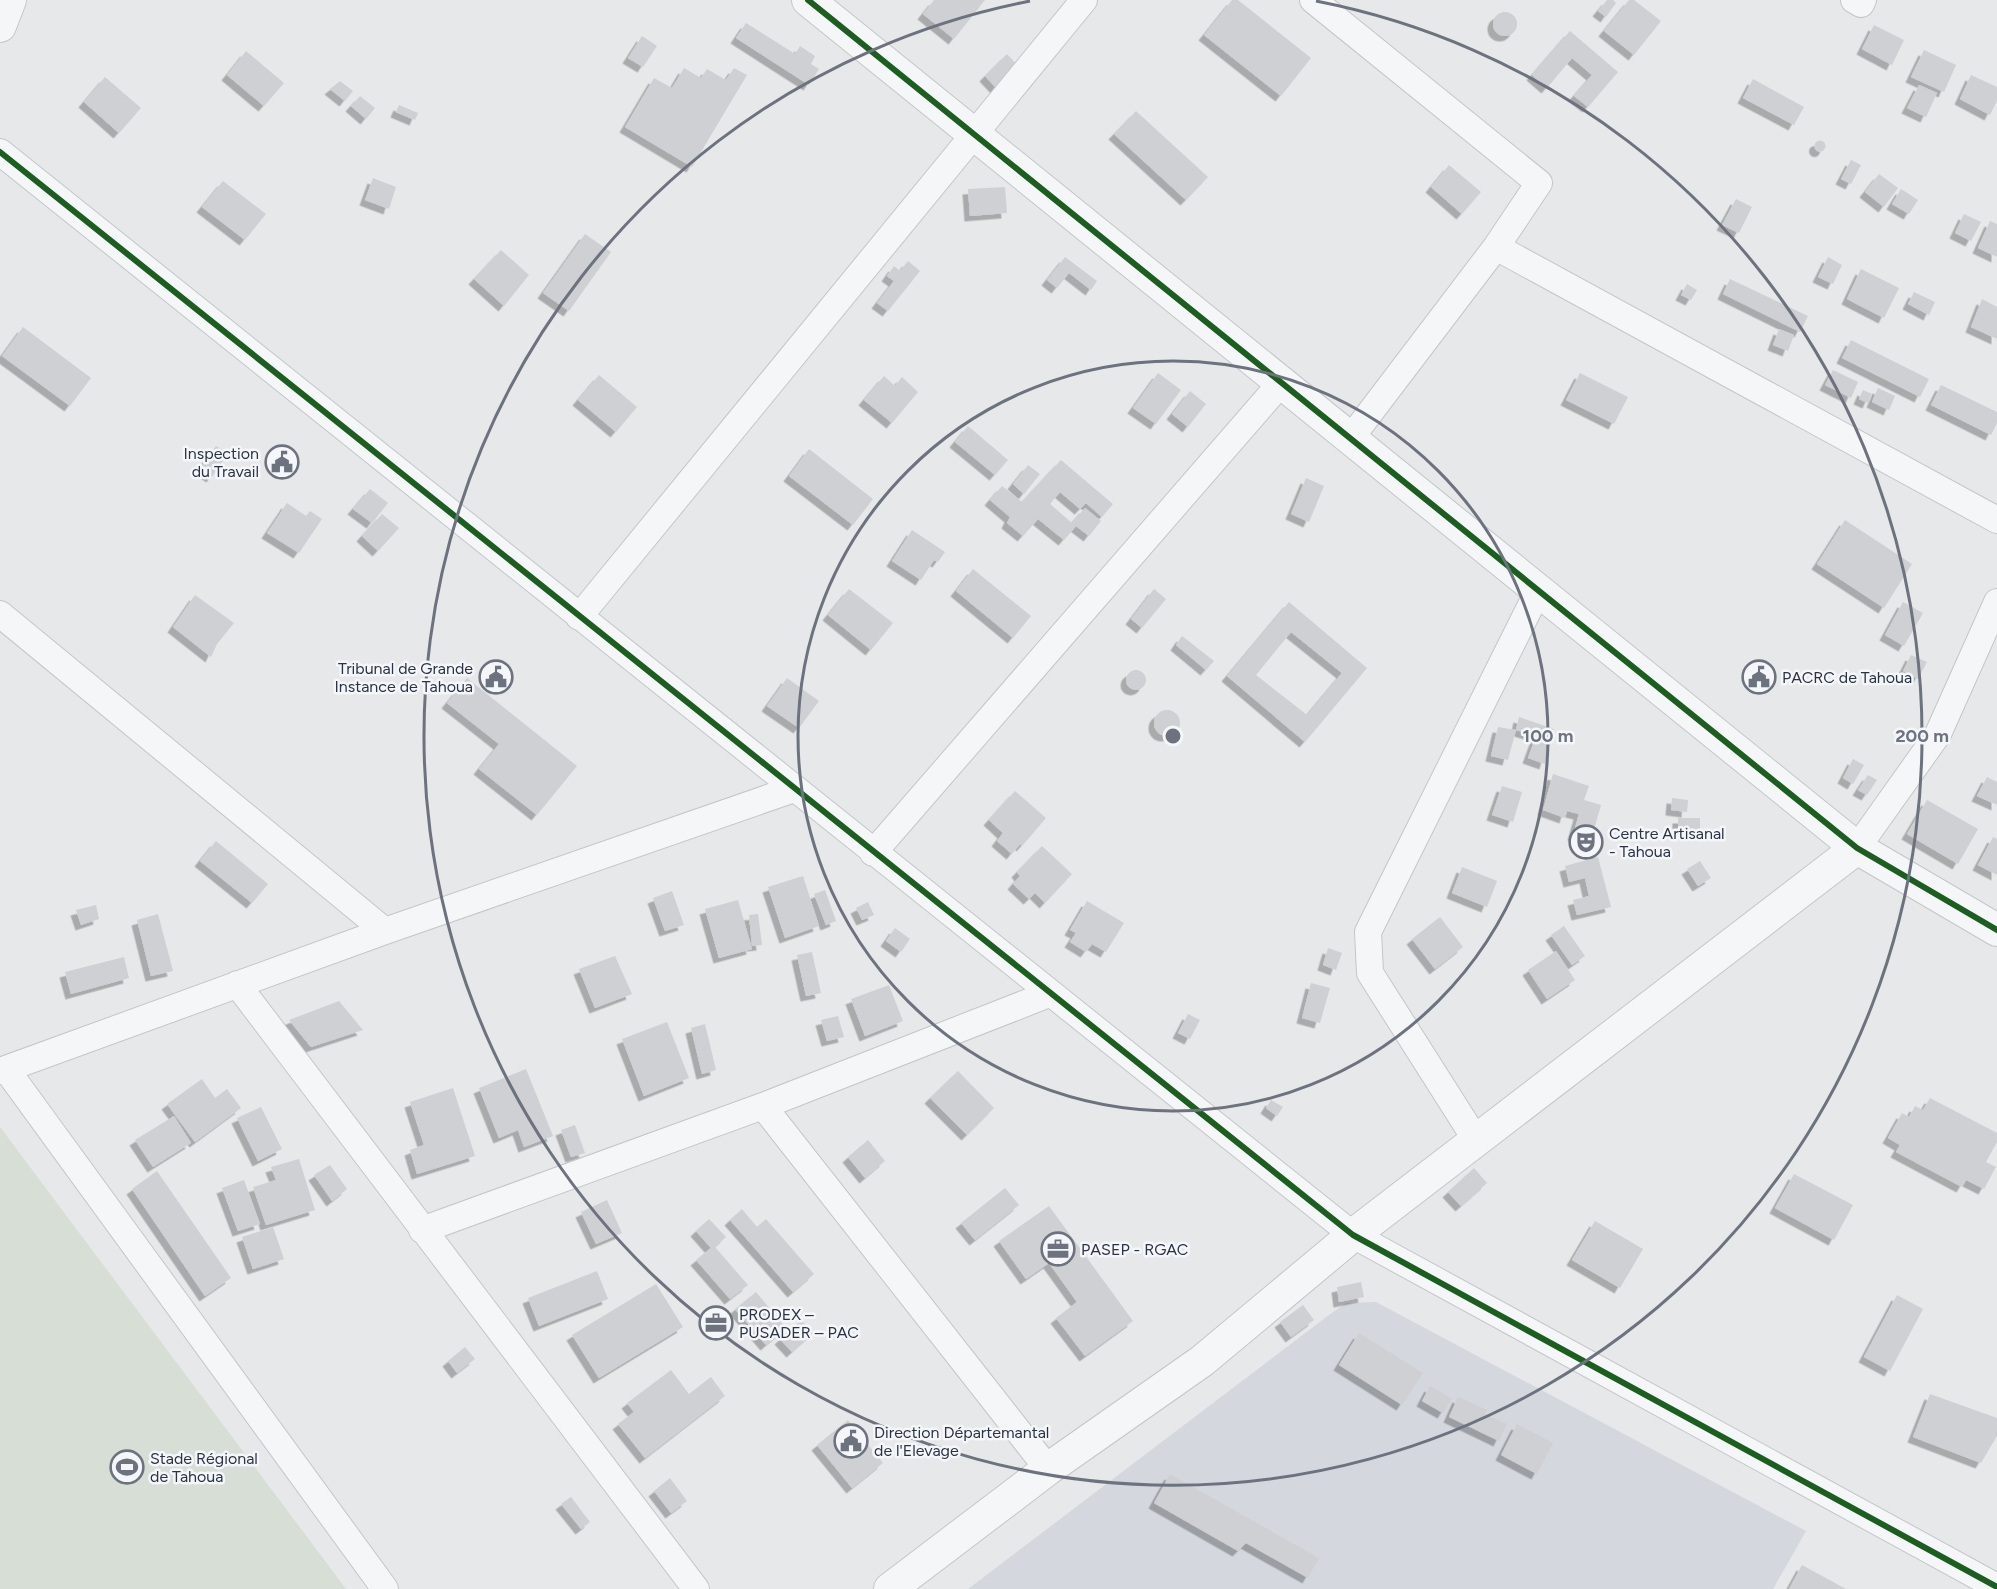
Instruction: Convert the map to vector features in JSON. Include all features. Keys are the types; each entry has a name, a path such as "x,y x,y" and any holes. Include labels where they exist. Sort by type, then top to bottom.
{"street":[{"path":"0,26 10,0"},
{"path":"808,0 1857,848 1997,930"},
{"path":"579,616 1084,0"},
{"path":"1313,0 1539,183 1496,247 1350,439"},
{"path":"1854,0 1861,4 1863,0"},
{"path":"0,152 1049,994 1353,1235 1997,1587"},
{"path":"1496,247 1997,520"},
{"path":"873,853 1281,383"},
{"path":"1476,1140 1370,973 1368,932 1538,591"},
{"path":"890,1589 1048,1468 1202,1361 1353,1235 1857,848 1938,734 1997,602"},
{"path":"0,614 385,931"},
{"path":"385,1589 3,1070 385,931 794,789"},
{"path":"237,984 696,1589"},
{"path":"422,1230 763,1106 1049,994"},
{"path":"763,1106 1048,1468"}],"shaded area":[{"name":"Stade Régional de Tahoua","path":"0,1127 346,1589 0,1589"},
{"path":"1376,1302 1806,1531 1773,1589 968,1589 1346,1303"}],"building":[{"path":"934,0 985,0 954,39 923,14"},
{"path":"1232,0 1238,0 1311,58 1281,96 1204,35"},
{"path":"1607,0 1613,0 1616,3 1606,17 1598,11"},
{"path":"1629,0 1634,0 1661,21 1634,55 1604,31"},
{"path":"1505,12 1514,15 1517,24 1514,33 1505,36 1496,33 1493,24 1496,15"},
{"path":"746,23 795,54 800,46 815,56 811,64 819,69 809,85 736,38"},
{"path":"1874,25 1904,40 1892,65 1862,49"},
{"path":"1570,31 1618,72 1588,107 1574,96 1592,75 1572,58 1547,88 1532,75"},
{"path":"642,36 657,46 643,67 628,58"},
{"path":"1924,50 1956,65 1944,92 1911,77"},
{"path":"246,51 284,83 264,106 227,75"},
{"path":"1007,54 1021,69 999,91 985,76"},
{"path":"684,68 701,78 707,69 726,80 734,68 747,75 692,167 625,127 654,78 672,88"},
{"path":"1971,75 1997,87 1997,101 1990,115 1960,99"},
{"path":"105,77 141,108 119,133 84,102"},
{"path":"1753,79 1804,107 1794,125 1743,98"},
{"path":"340,81 353,91 345,101 330,89"},
{"path":"1919,85 1937,93 1926,117 1907,108"},
{"path":"360,96 375,108 366,119 351,106"},
{"path":"399,105 418,113 415,120 396,112"},
{"path":"1136,111 1208,177 1186,200 1114,134"},
{"path":"1820,141 1824,142 1824,150 1820,151 1816,150 1815,146 1816,142"},
{"path":"1851,160 1861,165 1851,184 1841,179"},
{"path":"1449,165 1481,192 1462,214 1431,187"},
{"path":"1879,174 1898,188 1884,207 1865,192"},
{"path":"373,178 396,187 389,209 365,200"},
{"path":"223,181 266,214 245,240 202,207"},
{"path":"1005,187 1007,213 970,216 968,189"},
{"path":"1901,189 1918,200 1909,214 1892,204"},
{"path":"1736,199 1752,207 1739,233 1722,225"},
{"path":"1964,214 1981,222 1971,241 1955,233"},
{"path":"1990,221 1997,224 1997,257 1978,248"},
{"path":"585,234 611,252 569,311 543,293"},
{"path":"501,250 529,275 504,306 474,279"},
{"path":"1065,257 1097,281 1091,290 1069,273 1057,288 1047,280"},
{"path":"1828,257 1842,265 1833,284 1818,277"},
{"path":"908,261 920,271 888,311 877,303 894,281 887,276 894,266 900,271"},
{"path":"1861,269 1899,288 1884,318 1847,299"},
{"path":"1730,279 1808,316 1800,332 1723,294"},
{"path":"1687,284 1697,290 1691,300 1681,295"},
{"path":"1914,292 1935,302 1929,315 1908,304"},
{"path":"1982,299 1997,307 1997,339 1971,327"},
{"path":"23,327 91,378 70,406 2,356"},
{"path":"1779,329 1794,335 1788,351 1773,345"},
{"path":"1851,340 1929,379 1920,397 1842,358"},
{"path":"1833,370 1858,382 1851,398 1825,385"},
{"path":"1158,373 1181,390 1156,424 1133,408"},
{"path":"1580,373 1628,397 1614,424 1566,400"},
{"path":"599,375 637,407 616,432 578,400"},
{"path":"884,376 895,386 902,377 918,392 892,423 864,400"},
{"path":"1941,385 1997,412 1997,423 1991,435 1931,405"},
{"path":"1878,388 1895,396 1889,410 1872,402"},
{"path":"1863,390 1872,394 1868,403 1859,399"},
{"path":"1190,391 1206,404 1188,427 1172,414"},
{"path":"968,426 1008,460 995,475 955,442"},
{"path":"216,446 228,453 212,477 200,469"},
{"path":"809,449 873,499 853,525 789,476"},
{"path":"1061,460 1113,504 1102,517 1086,503 1080,509 1060,492 1050,504 1072,523 1085,508 1101,521 1089,536 1076,526 1064,540 1038,519 1023,536 1007,523 1010,517 990,500 1002,486 1022,502"},
{"path":"1028,465 1040,474 1024,494 1013,484"},
{"path":"1306,478 1324,486 1309,522 1291,514"},
{"path":"370,489 388,503 372,523 353,509"},
{"path":"287,503 306,516 310,511 322,519 299,553 267,533"},
{"path":"382,514 399,528 378,551 362,536"},
{"path":"1845,520 1912,564 1884,608 1817,564"},
{"path":"912,530 945,552 938,562 934,560 921,580 892,561"},
{"path":"973,569 1031,616 1013,638 956,591"},
{"path":"849,589 893,623 871,650 828,615"},
{"path":"1154,589 1166,599 1142,628 1131,619"},
{"path":"195,595 234,623 217,644 211,657 173,627"},
{"path":"1289,602 1367,668 1305,742 1227,676","holes":["1291,632 1342,673 1307,715 1256,675"]},
{"path":"1903,602 1923,613 1904,646 1885,635"},
{"path":"1182,636 1214,661 1206,670 1176,645"},
{"path":"1911,655 1927,662 1918,679 1903,671"},
{"path":"1136,670 1143,673 1146,680 1143,687 1136,690 1129,687 1126,680 1129,673"},
{"path":"467,678 577,766 537,815 479,769 499,744 447,703"},
{"path":"787,678 819,701 799,728 767,706"},
{"path":"1167,710 1176,714 1180,723 1176,732 1167,736 1158,732 1154,723 1158,714"},
{"path":"1519,717 1554,729 1545,764 1528,758 1536,736 1516,730"},
{"path":"1498,727 1516,730 1508,760 1491,756"},
{"path":"1853,759 1864,765 1853,784 1843,778"},
{"path":"1553,774 1589,786 1584,800 1601,805 1591,840 1573,835 1579,814 1567,811 1565,818 1543,810"},
{"path":"1868,775 1877,780 1867,795 1858,790"},
{"path":"1987,777 1997,782 1997,805 1977,796"},
{"path":"1502,786 1522,792 1513,822 1492,815"},
{"path":"1015,791 1046,818 1012,854 997,841 1003,833 989,820"},
{"path":"1672,798 1688,800 1687,812 1671,810"},
{"path":"1927,800 1978,829 1958,864 1907,834"},
{"path":"1678,818 1700,818 1700,834 1678,833"},
{"path":"1993,837 1997,839 1997,875 1978,865"},
{"path":"216,841 268,884 252,903 200,861"},
{"path":"1042,846 1072,874 1045,903 1035,893 1029,899 1013,884 1020,876 1017,872"},
{"path":"1598,857 1611,907 1577,915 1573,900 1589,896 1585,878 1569,882 1565,866"},
{"path":"1700,861 1711,878 1698,886 1687,869"},
{"path":"1462,867 1497,881 1487,907 1452,893"},
{"path":"803,876 819,926 785,938 768,887"},
{"path":"825,890 836,921 826,925 814,894"},
{"path":"672,891 684,925 665,931 653,898"},
{"path":"738,900 752,949 719,958 705,909"},
{"path":"1087,901 1124,923 1106,952 1092,944 1086,952 1070,942 1076,933 1070,930"},
{"path":"868,902 874,915 862,920 856,908"},
{"path":"96,905 99,919 81,925 76,910"},
{"path":"158,914 173,971 151,976 137,920"},
{"path":"758,914 762,945 752,946 749,915"},
{"path":"1440,917 1463,947 1435,969 1412,939"},
{"path":"1564,926 1585,956 1572,965 1551,935"},
{"path":"895,928 910,939 901,952 886,941"},
{"path":"1328,948 1342,953 1336,970 1323,965"},
{"path":"1556,951 1575,980 1547,999 1528,970"},
{"path":"812,952 821,993 806,996 797,955"},
{"path":"615,956 632,994 595,1008 579,969"},
{"path":"124,957 129,978 71,994 65,972"},
{"path":"1311,983 1330,988 1320,1023 1302,1018"},
{"path":"889,985 903,1021 865,1036 851,999"},
{"path":"339,1001 363,1030 311,1047 289,1020"},
{"path":"1188,1014 1200,1020 1190,1039 1178,1033"},
{"path":"838,1016 844,1037 827,1041 821,1020"},
{"path":"667,1022 689,1078 644,1096 622,1039"},
{"path":"705,1024 716,1070 702,1074 691,1028"},
{"path":"526,1069 553,1136 524,1147 518,1130 499,1138 479,1088"},
{"path":"958,1071 994,1108 967,1135 930,1098"},
{"path":"202,1079 215,1098 227,1089 241,1108 195,1142 167,1104"},
{"path":"453,1088 475,1156 417,1174 410,1150 424,1145 410,1102"},
{"path":"1930,1098 1997,1133 1997,1142 1986,1162 1996,1167 1984,1189 1966,1180 1962,1187 1896,1152 1900,1145 1888,1138 1902,1113 1909,1117 1915,1106 1923,1110"},
{"path":"1271,1100 1283,1107 1277,1116 1266,1108"},
{"path":"261,1107 282,1149 258,1161 237,1118"},
{"path":"174,1116 191,1143 153,1167 135,1140"},
{"path":"575,1125 585,1153 571,1157 561,1130"},
{"path":"868,1140 885,1161 865,1178 848,1157"},
{"path":"299,1159 315,1210 266,1225 253,1187 276,1180 271,1167"},
{"path":"330,1165 347,1189 332,1201 314,1175"},
{"path":"1474,1168 1487,1183 1461,1206 1448,1192"},
{"path":"157,1171 231,1278 205,1296 132,1189"},
{"path":"1794,1174 1853,1205 1834,1240 1775,1208"},
{"path":"244,1180 260,1224 238,1231 222,1188"},
{"path":"1005,1188 1019,1205 975,1240 961,1223"},
{"path":"607,1200 622,1233 596,1244 581,1212"},
{"path":"1049,1206 1133,1321 1085,1356 1056,1318 1077,1302 1049,1263 1026,1279 999,1241"},
{"path":"742,1209 757,1227 766,1219 814,1274 793,1292 730,1220"},
{"path":"709,1219 726,1237 715,1247 748,1285 730,1299 696,1260 711,1248 696,1231"},
{"path":"1595,1221 1643,1249 1620,1288 1572,1260"},
{"path":"273,1227 284,1259 253,1269 242,1237"},
{"path":"597,1271 608,1299 539,1326 528,1298"},
{"path":"1361,1282 1364,1297 1339,1302 1337,1287"},
{"path":"656,1284 683,1327 599,1378 572,1335"},
{"path":"756,1292 786,1328 766,1345 735,1309"},
{"path":"1897,1295 1923,1309 1890,1371 1864,1357"},
{"path":"1303,1305 1314,1320 1291,1337 1280,1322"},
{"path":"801,1320 813,1333 792,1352 780,1339"},
{"path":"1359,1333 1423,1373 1402,1405 1339,1365"},
{"path":"465,1347 475,1359 457,1373 448,1361"},
{"path":"671,1370 689,1394 711,1377 725,1396 645,1458 618,1424 634,1412 627,1403"},
{"path":"1430,1386 1452,1399 1443,1413 1422,1401"},
{"path":"1930,1394 1997,1418 1997,1436 1981,1463 1913,1437"},
{"path":"1458,1397 1487,1410 1485,1414 1507,1424 1499,1441 1449,1417"},
{"path":"848,1420 883,1463 852,1488 817,1445"},
{"path":"1517,1424 1553,1443 1537,1474 1501,1455"},
{"path":"1170,1474 1319,1558 1308,1578 1246,1543 1238,1551 1154,1503"},
{"path":"670,1478 687,1501 671,1513 654,1491"},
{"path":"571,1497 590,1522 581,1529 561,1504"},
{"path":"1802,1565 1846,1589 1789,1589"}],"cycle path":[{"path":"808,0 1857,848 1997,930"},
{"path":"0,152 1353,1235 1997,1587"}],"place":[{"name":"Inspection du Travail","path":"282,462"},
{"name":"Tribunal de Grande Instance de Tahoua","path":"496,677"},
{"name":"PACRC de Tahoua","path":"1759,677"},
{"name":"Centre Artisanal - Tahoua","path":"1586,842"},
{"name":"PASEP - RGAC","path":"1058,1249"},
{"name":"PRODEX – PUSADER – PAC","path":"716,1323"},
{"name":"Direction Départemantal de l'Elevage","path":"851,1441"},
{"name":"Stade Régional de Tahoua","path":"127,1467"}]}
